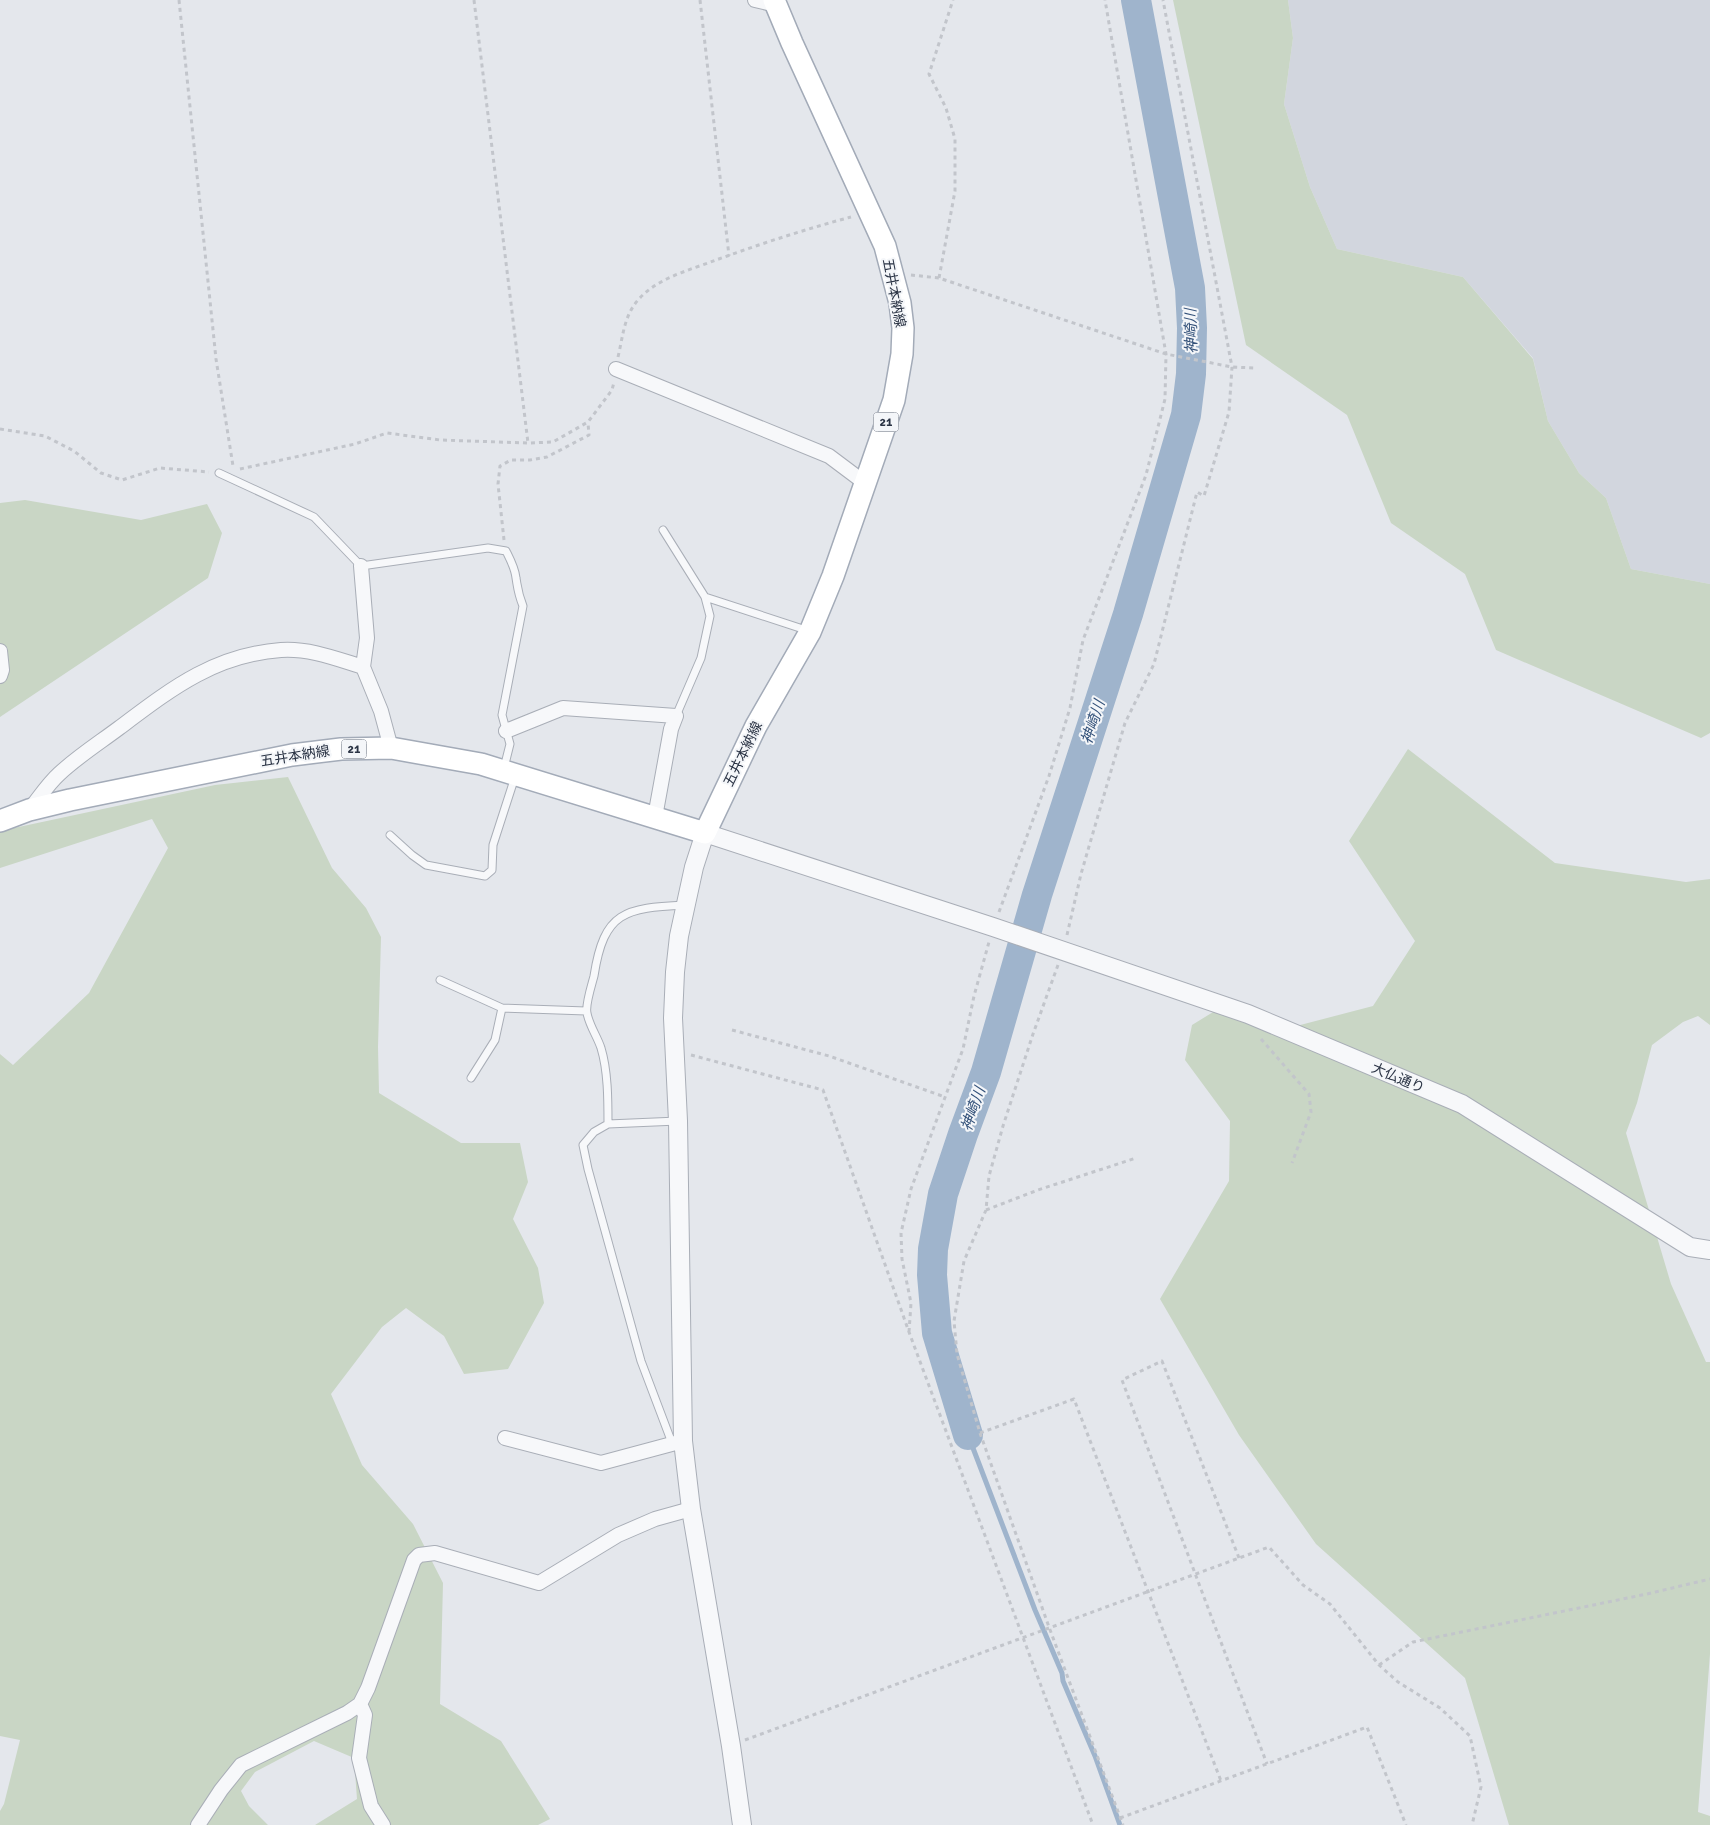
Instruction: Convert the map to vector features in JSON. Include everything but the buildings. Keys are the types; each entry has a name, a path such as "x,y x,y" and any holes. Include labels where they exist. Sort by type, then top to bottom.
{"main road":[{"name":"五井本納線","path":"0,821 29,810 70,800 292,755 342,749 390,748 481,764 705,833 756,726 810,632 834,576 894,400 902,354 903,328 900,303 885,246 775,3"}],"street":[{"path":"755,0 775,3"},
{"path":"616,369 829,456 865,483"},
{"path":"361,566 367,638 363,667 381,711 390,748"},
{"path":"29,810 58,775 163,694 206,669 226,661 282,650 306,651 363,667"},
{"path":"0,651 2,670 0,676"},
{"path":"506,731 563,708 676,716 670,729 655,818"},
{"path":"705,833 694,867 678,936 675,972 674,1050 678,1121 678,1442 731,1746 742,1825"},
{"name":"大仏通り","path":"705,833 993,927 1248,1014 1462,1104 1690,1247 1710,1250"},
{"path":"505,1438 601,1463 678,1442"},
{"path":"198,1825 240,1765 347,1713 360,1704 368,1688 414,1560 419,1554 435,1553 539,1583 618,1535 655,1519 691,1509"},
{"path":"360,1704 365,1715 359,1758 371,1806 383,1825"}],"lane":[{"path":"219,473 314,517 361,566 488,548 506,551 513,565 517,591 523,606 502,715 510,744 510,772 493,845 492,870 485,876 426,865 390,835"},
{"path":"663,530 705,597 710,616 701,658 676,716"},
{"path":"705,597 810,632"},
{"path":"608,1124 608,1105 601,1049 586,1011 602,939 613,923 629,912 652,906 686,905"},
{"path":"440,980 502,1008 586,1011"},
{"path":"470,1078 495,1040 502,1008"},
{"path":"678,1121 608,1124 594,1132 583,1145 588,1170 641,1361 678,1442"}],"path":[{"path":"179,0 216,359 233,470 355,444 387,433 440,440 553,442 588,422 612,390 627,316 639,299 658,284 729,256 870,212"},
{"path":"474,0 528,443"},
{"path":"700,0 729,256"},
{"path":"939,278 955,191 955,139 946,108 929,74 953,0"},
{"path":"909,1332 911,1303 902,1259 901,1233 911,1189 964,1049 974,996 993,927 1049,776 1070,708 1083,640 1146,475 1165,399 1166,354 1105,0"},
{"path":"1123,1825 1049,1627 980,1433 957,1354 954,1322 964,1261 986,1210 989,1176 1002,1126 1033,1034 1064,951 1081,874 1125,723 1154,664 1197,492 1204,496 1230,412 1232,367 1163,0"},
{"path":"892,275 917,274 939,278 1166,354 1232,367 1255,368"},
{"path":"506,551 498,484 500,466 511,460 530,460 546,457 589,435 588,422"},
{"path":"0,429 45,436 74,452 101,473 122,480 160,468 219,473"},
{"path":"1248,1014 1255,1031 1309,1094 1311,1112 1292,1163"},
{"path":"732,1030 829,1056 945,1097"},
{"path":"674,1050 823,1090 909,1332 1093,1825"},
{"path":"986,1210 1038,1190 1136,1158"},
{"path":"1239,1558 1162,1361 1122,1380 1267,1764"},
{"path":"980,1433 1074,1399 1221,1780"},
{"path":"731,1746 1269,1547 1303,1585 1330,1604 1379,1665 1398,1682 1440,1708 1470,1736 1482,1787 1472,1825"},
{"path":"1379,1665 1413,1642 1647,1594 1710,1579"},
{"path":"1120,1818 1367,1727 1406,1825"}],"shaded area":[{"path":"1288,0 1710,0 1710,584 1631,569 1606,498 1579,473 1548,421 1533,358 1463,277 1337,249 1310,187 1284,104 1293,38"}],"green space":[{"path":"1173,0 1288,0 1293,38 1284,104 1310,187 1337,249 1463,277 1533,359 1548,421 1579,473 1606,498 1631,569 1710,584 1710,733 1701,738 1496,650 1465,574 1391,523 1347,415 1246,345"},
{"path":"25,500 141,520 207,504 222,533 208,578 0,717 0,503"},
{"path":"1408,749 1555,863 1686,882 1710,879 1710,1025 1698,1016 1683,1022 1652,1045 1637,1103 1626,1133 1671,1284 1706,1362 1710,1362 1710,1654 1698,1812 1710,1816 1710,1825 1509,1825 1465,1678 1316,1544 1239,1435 1160,1299 1229,1181 1230,1121 1185,1060 1192,1025 1218,1009 1285,1029 1373,1006 1415,941 1349,841"},
{"path":"288,777 332,868 366,908 381,937 378,1047 379,1093 461,1143 520,1143 528,1182 513,1219 538,1268 544,1303 508,1369 464,1374 444,1336 406,1308 382,1327 331,1394 362,1465 413,1524 443,1583 440,1704 501,1741 550,1819 538,1825 315,1825 357,1799 354,1758 314,1741 255,1772 241,1791 249,1806 268,1825 0,1825 0,1811 4,1804 20,1740 0,1736 0,1054 13,1065 89,993 168,848 152,819 0,868 0,831 215,785"}],"waterway":[{"name":"神崎川","path":"968,1435 937,1333 932,1275 933,1249 943,1194 986,1072 1037,895 1128,614 1186,415 1191,374 1192,328 1190,288 1136,0"},
{"path":"968,1435 1035,1610 1062,1673 1063,1681 1095,1756 1120,1825"}]}
